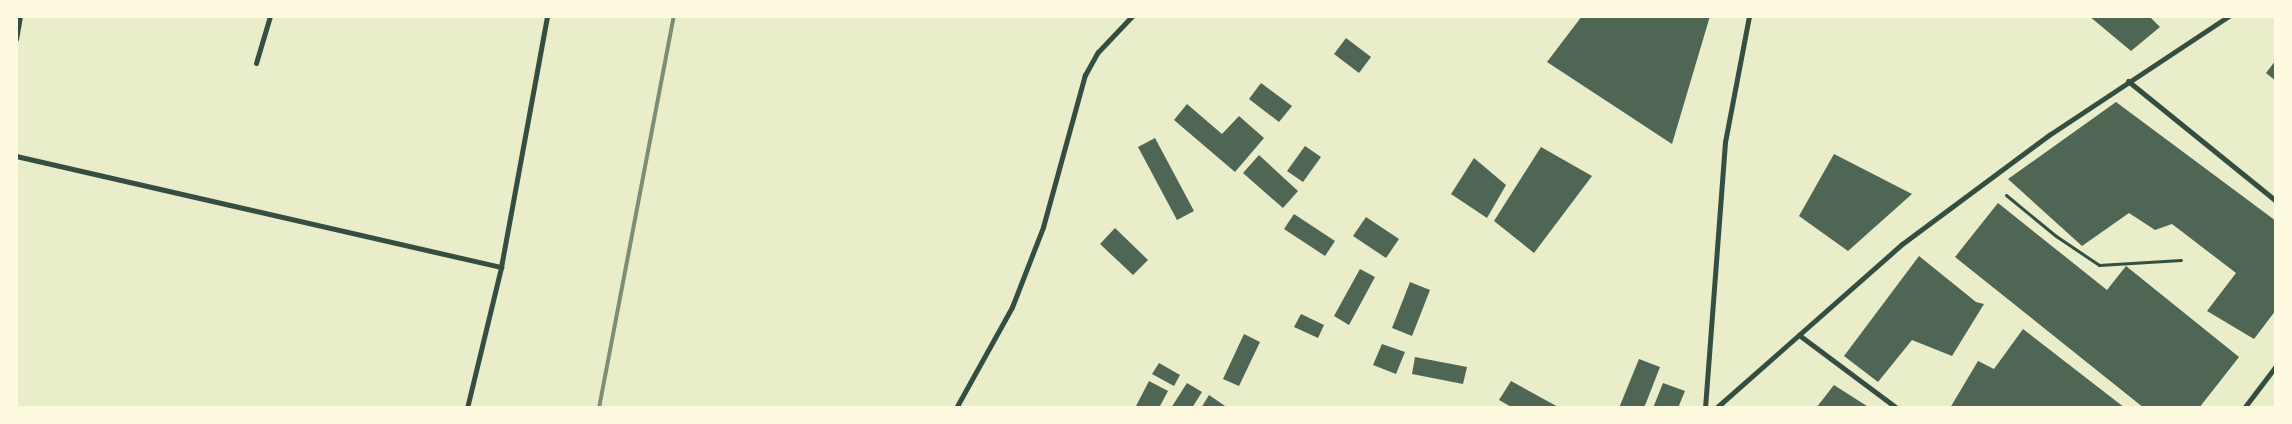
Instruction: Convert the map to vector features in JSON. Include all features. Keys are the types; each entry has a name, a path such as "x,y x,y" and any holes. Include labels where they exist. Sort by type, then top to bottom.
{"street":[{"path":"16,39 20,16"},
{"path":"256,63 270,16"},
{"path":"467,408 502,267 547,16"},
{"path":"956,408 1012,307 1043,227 1085,75 1098,52 1132,16"},
{"path":"1705,408 1725,142 1749,16"},
{"path":"1716,408 1902,244 2128,81 2228,16"},
{"path":"2128,81 2276,201"},
{"path":"16,156 502,267"},
{"path":"1800,334 1897,408"},
{"path":"2244,408 2276,366"}],"path":[{"path":"1988,181 2056,236 2100,265 2181,260"}],"building":[{"path":"1582,16 1710,16 1672,144 1547,62"},
{"path":"2089,16 2149,16 2160,27 2131,51"},
{"path":"1346,38 1371,57 1359,73 1334,54"},
{"path":"2276,60 2276,81 2266,73"},
{"path":"1261,83 1292,106 1279,122 1249,99"},
{"path":"2116,102 2276,221 2276,310 2254,339 2207,311 2236,273 2172,224 2155,230 2129,213 2082,246 2008,179"},
{"path":"1187,104 1222,134 1239,116 1264,138 1235,172 1174,120"},
{"path":"1155,138 1194,211 1177,220 1138,147"},
{"path":"1305,146 1321,157 1303,182 1287,171"},
{"path":"1541,147 1592,176 1534,253 1494,221"},
{"path":"1834,154 1912,194 1848,251 1799,216"},
{"path":"1259,155 1298,191 1283,208 1243,173"},
{"path":"1474,158 1506,185 1487,218 1451,194"},
{"path":"1998,203 2107,290 2126,266 2239,357 2199,408 2144,408 1955,257"},
{"path":"1294,214 1335,241 1325,256 1284,229"},
{"path":"1366,217 1399,239 1386,258 1353,236"},
{"path":"1115,228 1148,260 1133,275 1100,244"},
{"path":"1919,256 1976,302 1984,304 1952,356 1912,340 1878,382 1844,356"},
{"path":"1360,269 1375,277 1349,325 1334,316"},
{"path":"1410,282 1430,290 1412,336 1392,328"},
{"path":"1301,314 1324,325 1318,338 1294,327"},
{"path":"2023,329 2125,408 1950,408 1978,361 1994,369"},
{"path":"1244,334 1260,342 1239,386 1223,379"},
{"path":"1382,344 1405,352 1396,374 1373,365"},
{"path":"1415,357 1467,367 1463,384 1412,374"},
{"path":"1639,359 1660,367 1644,408 1619,408"},
{"path":"1159,363 1180,375 1174,386 1152,374"},
{"path":"1149,381 1168,391 1159,408 1135,408"},
{"path":"1511,381 1560,408 1513,408 1499,400"},
{"path":"1187,383 1202,392 1192,408 1171,408"},
{"path":"1663,383 1685,391 1678,408 1653,408"},
{"path":"1834,385 1870,408 1816,408"},
{"path":"1209,395 1228,408 1201,408"}],"railway":[{"path":"599,408 674,16"}]}
